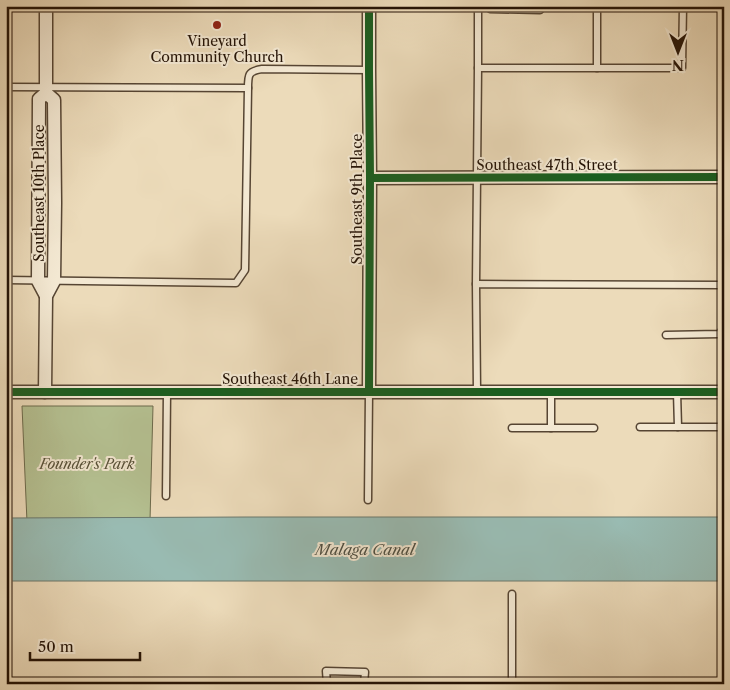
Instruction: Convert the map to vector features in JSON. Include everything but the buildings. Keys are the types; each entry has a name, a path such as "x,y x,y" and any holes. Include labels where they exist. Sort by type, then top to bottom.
{"street":[{"name":"Southeast 10th Place","path":"46,6 46,90 39,99 38,167 38,281 46,296"},
{"name":"Southeast 9th Place","path":"368,392 369,6"},
{"name":"Southeast 10th Place","path":"45,392 46,296 54,281 55,203 54,100 46,90"},
{"name":"Southeast 47th Street","path":"370,178 724,177"},
{"name":"Southeast 46th Lane","path":"6,392 724,392"}],"lane":[{"path":"477,392 478,6"},
{"path":"490,9 540,10 543,6"},
{"path":"597,6 598,68"},
{"path":"478,68 682,68 683,6"},
{"path":"6,280 236,283 245,270 248,88 251,72 262,69 369,70"},
{"path":"6,87 46,90 248,88"},
{"path":"38,167 54,167"},
{"path":"38,203 55,203"},
{"path":"476,284 724,284"},
{"path":"666,334 719,334 724,328"},
{"path":"166,496 167,392"},
{"path":"368,392 368,500"},
{"path":"551,392 552,428"},
{"path":"677,392 678,427"},
{"path":"640,427 719,427"},
{"path":"512,428 594,428"},
{"path":"512,594 512,684"},
{"path":"326,684 326,671 365,672 364,684"}],"green space":[{"name":"Founder's Park","path":"22,406 153,406 150,521 27,522"}],"water":[{"name":"Malaga Canal","path":"724,517 724,581 6,581 6,518"}],"cycle path":[{"path":"369,6 369,392"},
{"path":"370,178 724,177"},
{"path":"6,392 724,392"}],"place":[{"name":"Vineyard Community Church","path":"217,25"}]}
